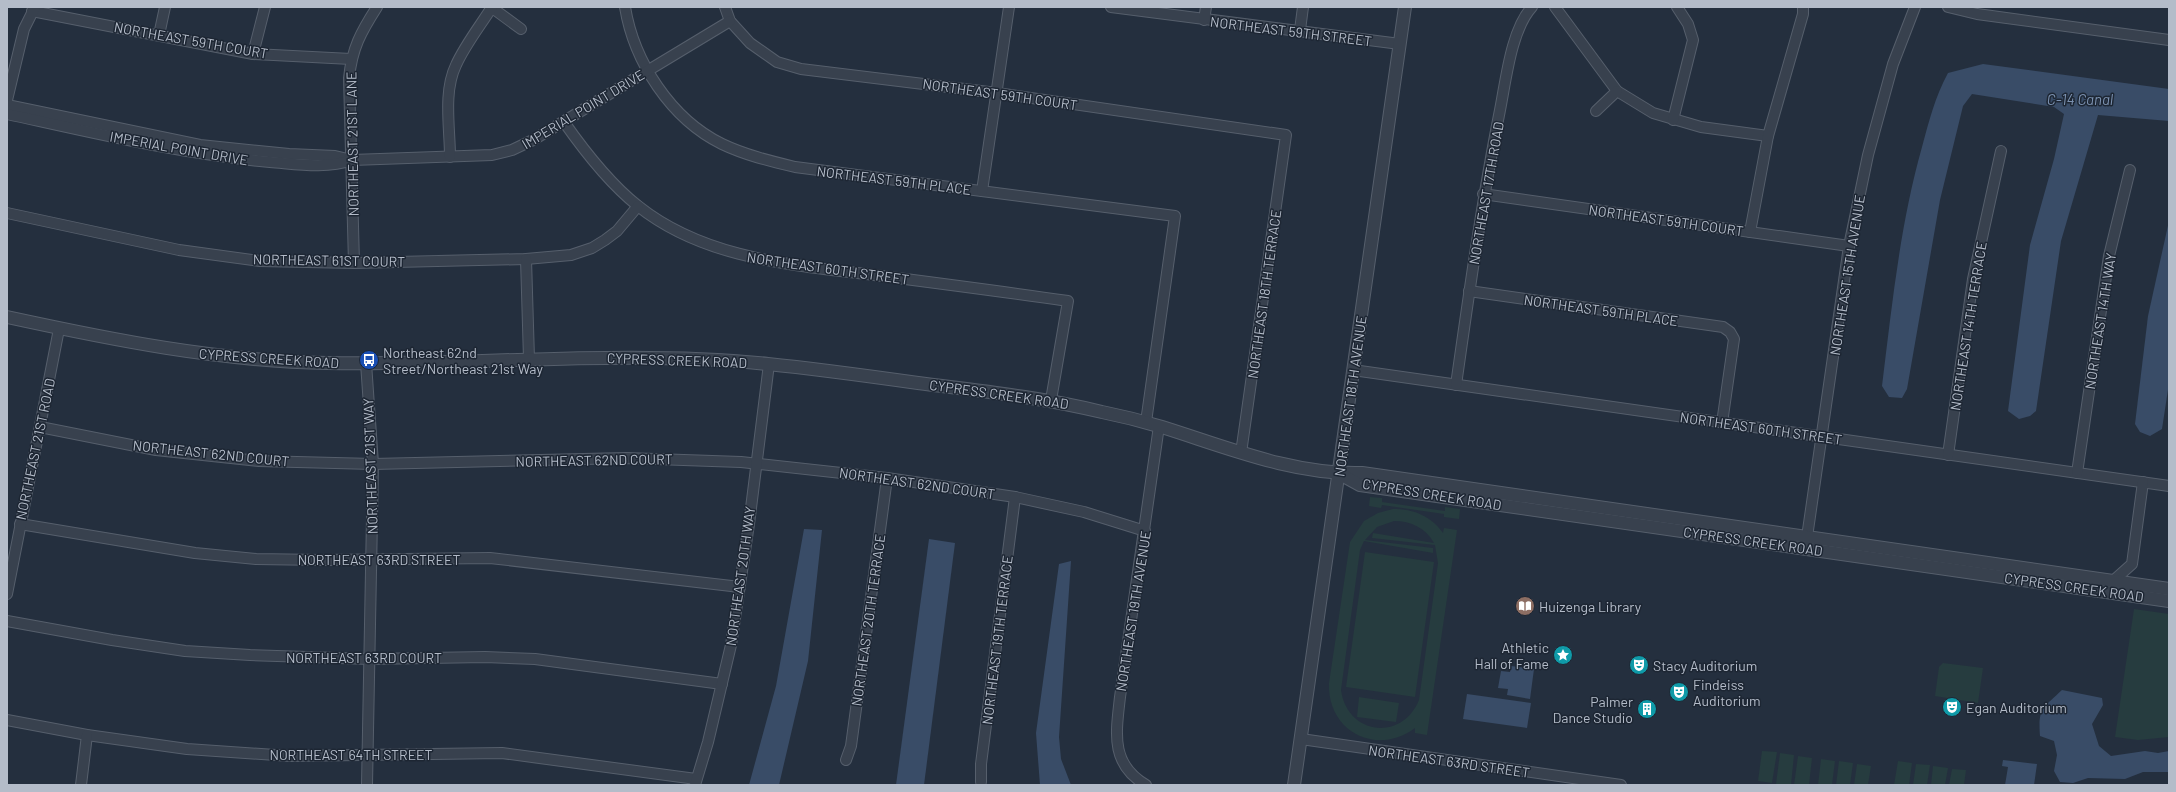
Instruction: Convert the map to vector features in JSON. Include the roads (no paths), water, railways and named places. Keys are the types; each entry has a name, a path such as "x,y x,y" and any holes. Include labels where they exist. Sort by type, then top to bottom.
{"street":[{"path":"159,35 165,7"},
{"path":"253,54 265,7"},
{"name":"NORTHEAST 21ST LANE","path":"354,262 349,78 351,59 358,36 376,7"},
{"path":"450,157 449,92 456,65 492,7 521,29"},
{"path":"625,7 635,44 647,71"},
{"path":"725,7 730,21"},
{"path":"982,191 1009,7"},
{"name":"NORTHEAST 59TH STREET","path":"1111,7 1400,44"},
{"path":"1204,20 1206,7"},
{"path":"1300,30 1303,7"},
{"name":"NORTHEAST 18TH AVENUE","path":"1294,785 1405,7"},
{"name":"NORTHEAST 17TH ROAD","path":"1456,385 1483,194 1508,67 1519,28 1532,7"},
{"path":"1555,7 1617,91 1653,113 1701,127 1768,136"},
{"path":"1673,120 1692,40 1688,24 1677,7"},
{"path":"1750,232 1768,136 1804,7"},
{"name":"NORTHEAST 15TH AVENUE","path":"1806,549 1849,246 1868,155 1878,117 1893,64 1915,7"},
{"path":"1948,7 1977,14 2169,40"},
{"path":"7,100 24,29 33,9"},
{"name":"NORTHEAST 59TH COURT","path":"33,9 253,54 351,59"},
{"name":"NORTHEAST 59TH COURT","path":"730,21 750,43 772,58 801,69 997,93 1286,134"},
{"name":"IMPERIAL POINT DRIVE","path":"7,105 244,160 289,164 337,165 352,160 492,155 512,150 564,122 730,21"},
{"name":"NORTHEAST 59TH PLACE","path":"647,71 670,102 693,124 721,143 755,158 794,167 1175,216 1146,422"},
{"path":"1596,111 1617,91"},
{"name":"IMPERIAL POINT DRIVE","path":"7,114 182,146"},
{"name":"NORTHEAST 60TH STREET","path":"564,122 597,166 638,206 686,235 715,248 775,262 1068,301 1051,400"},
{"name":"NORTHEAST 18TH TERRACE","path":"1241,453 1286,134"},
{"name":"NORTHEAST 14TH TERRACE","path":"1948,455 1973,279 2001,151"},
{"name":"NORTHEAST 14TH WAY","path":"2077,473 2108,256 2130,170"},
{"name":"NORTHEAST 59TH COURT","path":"1483,194 1849,246"},
{"name":"NORTHEAST 61ST COURT","path":"7,213 179,250 260,261 354,262 526,259 571,255 592,248 617,231 638,206"},
{"path":"526,259 529,359"},
{"name":"NORTHEAST 59TH PLACE","path":"1469,291 1723,327 1730,332 1734,339 1722,423"},
{"name":"CYPRESS CREEK ROAD","path":"7,317 152,347 219,357 282,361 366,363 650,357 768,364 1051,400 1146,422 1241,453 1289,465 1339,473 1362,473 2113,581 2126,589 2169,601"},
{"name":"NORTHEAST 21ST ROAD","path":"7,594 60,329"},
{"name":"NORTHEAST 21ST WAY","path":"366,363 373,464 367,785"},
{"name":"NORTHEAST 20TH WAY","path":"695,782 722,684 740,587 768,364"},
{"name":"NORTHEAST 60TH STREET","path":"1353,370 2169,486"},
{"name":"NORTHEAST 19TH AVENUE","path":"1146,785 1137,779 1123,762 1118,750 1116,734 1159,426"},
{"name":"NORTHEAST 62ND COURT","path":"40,428 156,450 260,461 373,464 626,458 691,459 755,464 887,478 1015,497 1084,512 1145,531"},
{"name":"CYPRESS CREEK ROAD","path":"1339,473 1360,485 1806,549 2126,589 2169,589"},
{"name":"NORTHEAST 20TH TERRACE","path":"846,760 852,746 887,478"},
{"path":"2113,581 2132,564 2143,482"},
{"name":"NORTHEAST 19TH TERRACE","path":"981,782 981,764 1015,497"},
{"name":"NORTHEAST 63RD STREET","path":"20,524 195,553 256,559 490,558 740,587"},
{"name":"NORTHEAST 63RD COURT","path":"7,621 112,640 185,651 370,659 485,657 535,659 722,684"},
{"name":"NORTHEAST 64TH STREET","path":"7,720 87,735 203,750 290,756 368,754 502,754 695,782"},
{"path":"80,785 87,735"},
{"name":"NORTHEAST 63RD STREET","path":"1301,740 1621,785"}],"water":[{"name":"C-14 Canal","path":"1983,64 2169,89 2169,121 2098,115 2061,241 2036,411 2030,416 2019,419 2008,411 2030,245 2054,159 2064,114 2054,107 1972,94 1963,106 1940,200 1907,389 1902,398 1889,397 1882,386 1902,236 1914,176 1927,128 1939,91 1948,73"},
{"path":"2169,221 2169,383 2162,429 2150,436 2140,432 2135,424 2148,316"},
{"path":"804,529 822,530 808,661 779,785 749,785 776,686"},
{"path":"929,539 955,543 924,785 896,785"},
{"path":"1071,561 1059,737 1061,759 1071,785 1040,785 1036,733 1059,564"},
{"path":"1511,666 1534,669 1530,699 1507,695 1508,689 1498,688 1501,671 1510,672"},
{"path":"2062,690 2102,698 2103,705 2092,724 2099,746 2111,756 2145,751 2158,753 2169,751 2169,772 2143,772 2125,779 2088,778 2073,783 2060,782 2054,771 2057,755 2054,741 2040,736 2040,720 2043,710"},
{"path":"1467,694 1531,703 1527,728 1463,719"},
{"path":"2003,760 2037,764 2034,785 2005,785 2008,767 2002,766"}],"place":[{"name":"Northeast 62nd Street/Northeast 21st Way","path":"369,360"},
{"name":"Huizenga Library","path":"1525,606"},
{"name":"Athletic Hall of Fame","path":"1563,655"},
{"name":"Stacy Auditorium","path":"1639,665"},
{"name":"Findeiss Auditorium","path":"1679,692"},
{"name":"Egan Auditorium","path":"1952,707"},
{"name":"Palmer Dance Studio","path":"1647,709"}]}
